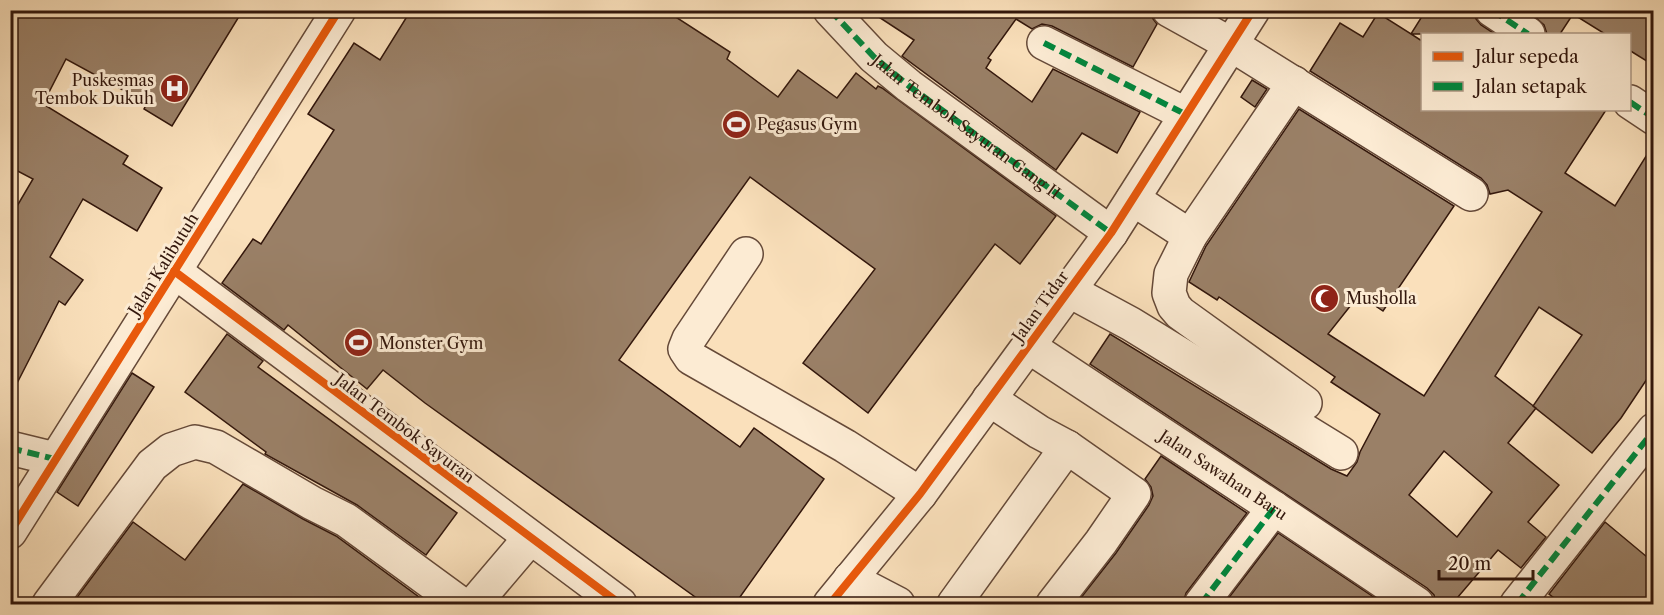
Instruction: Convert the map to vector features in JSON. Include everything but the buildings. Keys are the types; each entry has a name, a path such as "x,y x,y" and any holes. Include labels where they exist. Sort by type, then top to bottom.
{"street":[{"name":"Jalan Kalibutuh","path":"10,532 339,10"},
{"name":"Jalan Tembok Sayuran Gang II","path":"830,10 874,57 909,86 1111,233"},
{"path":"1169,10 1232,45 1471,194"},
{"name":"Jalan Tidar","path":"830,604 920,494 1111,233 1253,10"},
{"path":"1492,10 1526,33"},
{"path":"1044,43 1185,114"},
{"path":"1294,83 1190,236 1171,274 1169,293 1174,306 1180,312 1305,403"},
{"path":"1631,103 1653,118"},
{"path":"1132,199 1190,236"},
{"path":"746,254 689,339 685,349 691,358 845,446 920,494"},
{"name":"Jalan Tembok Sayuran","path":"174,271 620,604"},
{"path":"1068,290 1131,324 1341,453"},
{"name":"Jalan Sawahan Baru","path":"1028,346 1417,604"},
{"path":"990,399 1039,432 1067,447 1134,494 1053,604"},
{"path":"1518,604 1653,430"},
{"path":"49,604 152,465 171,450 195,442 216,447 345,520 461,604"},
{"path":"954,604 1067,447"},
{"path":"10,448 55,459"},
{"path":"1202,604 1274,508"},
{"path":"474,604 530,538"},
{"path":"850,579 898,604"}],"marked path":[{"path":"830,10 874,57 909,86 1111,233"},
{"path":"1492,10 1526,33"},
{"path":"1044,43 1185,114"},
{"path":"1631,103 1654,118"},
{"path":"1517,604 1654,430"},
{"path":"10,448 55,459"},
{"path":"1201,604 1274,508"}],"cycle path":[{"path":"10,532 339,10"},
{"path":"830,604 920,494 1111,233 1253,10"},
{"path":"174,271 620,604"}],"place":[{"name":"Puskesmas Tembok Dukuh","path":"175,89"},
{"name":"Pegasus Gym","path":"736,124"},
{"name":"Musholla","path":"1325,298"},
{"name":"Monster Gym","path":"358,343"}]}
